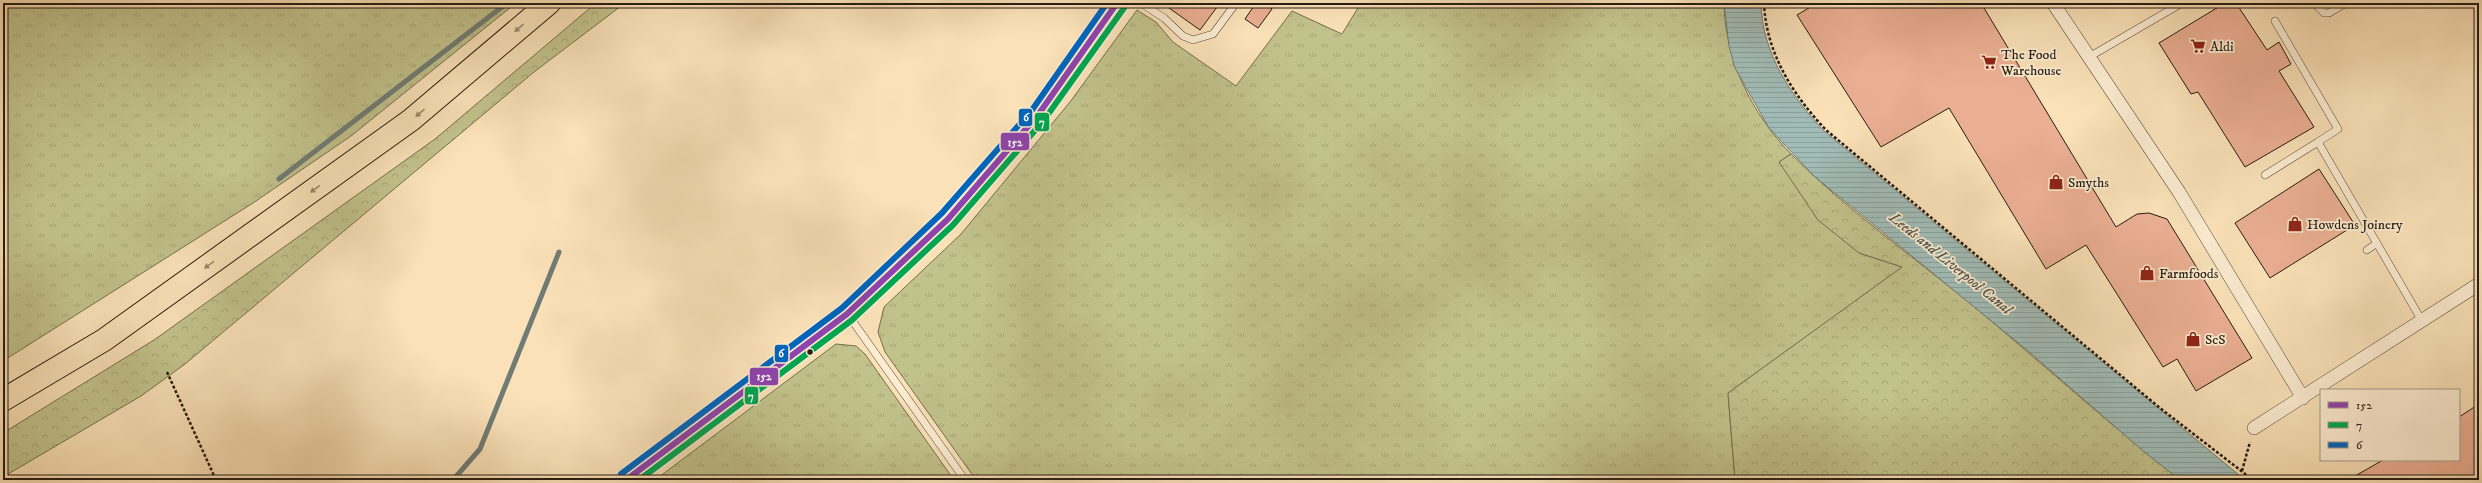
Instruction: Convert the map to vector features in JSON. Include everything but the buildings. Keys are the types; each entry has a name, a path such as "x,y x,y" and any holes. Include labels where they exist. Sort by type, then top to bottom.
{"highway":[{"path":"3,400 104,340 411,120 548,3"}],"main road":[{"path":"626,480 847,314 948,218 1038,115 1117,3"}],"street":[{"path":"2053,3 2179,192 2303,398"},
{"path":"2254,428 2479,284"}],"lane":[{"path":"1141,3 1164,18 1183,36 1193,40 1213,34 1236,3"},
{"path":"2090,58 2182,3"},
{"path":"2314,3 2324,13 2329,13 2346,3"},
{"path":"2265,175 2338,129 2275,20"},
{"path":"2318,142 2422,321"},
{"path":"2367,250 2377,244"},
{"path":"847,314 965,480"}],"path":[{"path":"1764,3 1769,38 1779,64 1793,90 1826,130 2160,408 2253,480"},
{"path":"167,372 216,480"},
{"path":"2242,471 2254,428"}],"green space":[{"path":"9,3 516,3 351,136 253,203 3,361 3,18"},
{"path":"596,3 625,3 534,72 185,364 141,396 3,477 3,433 154,340 435,139"},
{"path":"1361,3 1724,3 1729,45 1743,85 1764,122 1791,154 1779,162 1859,253 1903,267 1728,393 1735,480 976,480 885,352 878,332 884,307 961,234 1070,102 1137,10 1156,22 1173,42 1236,86 1292,11 1342,34"},
{"path":"1791,154 1856,213 1972,305 2127,437 2180,480 1735,480 1728,393 1902,267 1859,253 1818,220 1779,162"},
{"path":"836,344 856,346 865,354 954,480 655,480"}],"water":[{"name":"Leeds and Liverpool Canal","path":"1724,3 1761,3 1767,39 1780,73 1800,103 1824,131 2245,480 2180,480 2143,451 2028,351 1814,176 1769,128 1735,68 1729,46"}],"waterway":[{"path":"279,179 507,3"},
{"path":"453,480 480,449 559,252"}],"transit line":[{"name":"6","path":"621,474 842,308 942,213 1032,110 1107,3"},
{"name":"152","path":"626,480 847,314 948,219 1038,115 1117,3"},
{"name":"7","path":"639,480 852,320 953,225 1044,120 1124,8"}],"place":[{"name":"Aldi","path":"2198,46"},
{"name":"The Food Warehouse","path":"1989,62"},
{"name":"Smyths","path":"2056,182"},
{"name":"Howdens Joinery","path":"2295,224"},
{"name":"Farmfoods","path":"2147,273"},
{"name":"ScS","path":"2193,339"}]}
